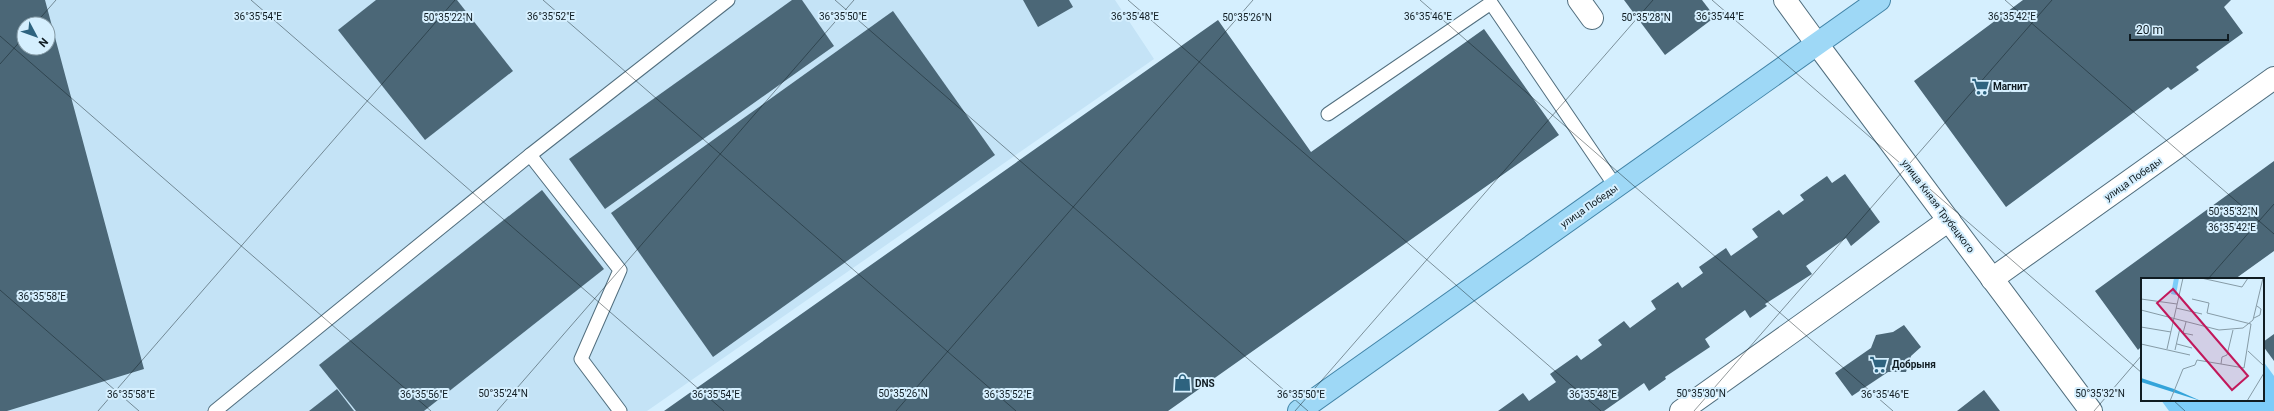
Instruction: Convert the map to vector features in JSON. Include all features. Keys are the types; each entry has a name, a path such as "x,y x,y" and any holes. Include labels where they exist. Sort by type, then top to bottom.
{"main road":[{"name":"улица Победы","path":"1299,411 1879,0"}],"street":[{"path":"1579,0 1592,18"},
{"name":"улица Князя Трубецкого","path":"1785,0 2091,411"},
{"name":"улица Победы","path":"1992,279 2274,78"},
{"path":"1681,411 1949,220"}],"lane":[{"path":"215,411 530,155 728,0"},
{"path":"1328,114 1491,3 1616,187"},
{"path":"530,155 620,270 582,359 620,411"}],"shaded area":[{"path":"0,0 1115,0 1154,59 647,411 0,411"},
{"path":"2264,362 2274,376 2274,411 2169,411 2162,401 2264,401"}],"building":[{"path":"0,0 45,0 49,16 16,16 16,56 56,56 56,41 144,369 7,411 0,411"},
{"path":"376,0 457,0 513,71 425,140 338,30"},
{"path":"792,0 802,0 834,46 605,209 569,159"},
{"path":"1023,0 1069,0 1073,7 1038,27"},
{"path":"1624,0 1702,0 1715,17 1665,55"},
{"path":"2023,0 2231,0 2224,7 2243,33 2196,67 2199,70 2171,90 2168,87 2006,207 1914,81"},
{"path":"893,11 995,155 713,357 611,213"},
{"path":"1218,20 1311,152 1484,29 1559,135 1168,411 664,411"},
{"path":"2274,161 2274,251 2236,278 2141,278 2141,347 2138,350 2095,291"},
{"path":"1845,174 1880,222 1851,246 1846,238 1806,266 1812,274 1765,304 1767,306 1750,318 1745,310 1705,339 1710,347 1665,377 1666,379 1649,391 1644,383 1604,411 1498,411 1523,393 1529,401 1556,382 1550,374 1577,355 1581,360 1602,345 1598,340 1624,321 1630,328 1656,309 1651,301 1678,282 1682,288 1703,273 1699,267 1726,248 1731,256 1758,237 1752,229 1779,210 1783,215 1804,200 1800,195 1827,176 1832,183"},
{"path":"542,190 604,269 424,411 356,411 319,365"},
{"name":"Добрыня","path":"1904,325 1921,347 1911,356 1906,372 1888,372 1852,396 1835,373 1871,348 1876,335 1893,332"},
{"path":"2274,334 2274,361 2264,347 2264,341"},
{"path":"337,389 354,411 309,411"},
{"path":"1984,390 2000,411 1957,411"}],"place":[{"name":"Магнит","path":"1980,86"},
{"name":"Добрыня","path":"1879,364"},
{"name":"DNS","path":"1182,383"}]}
